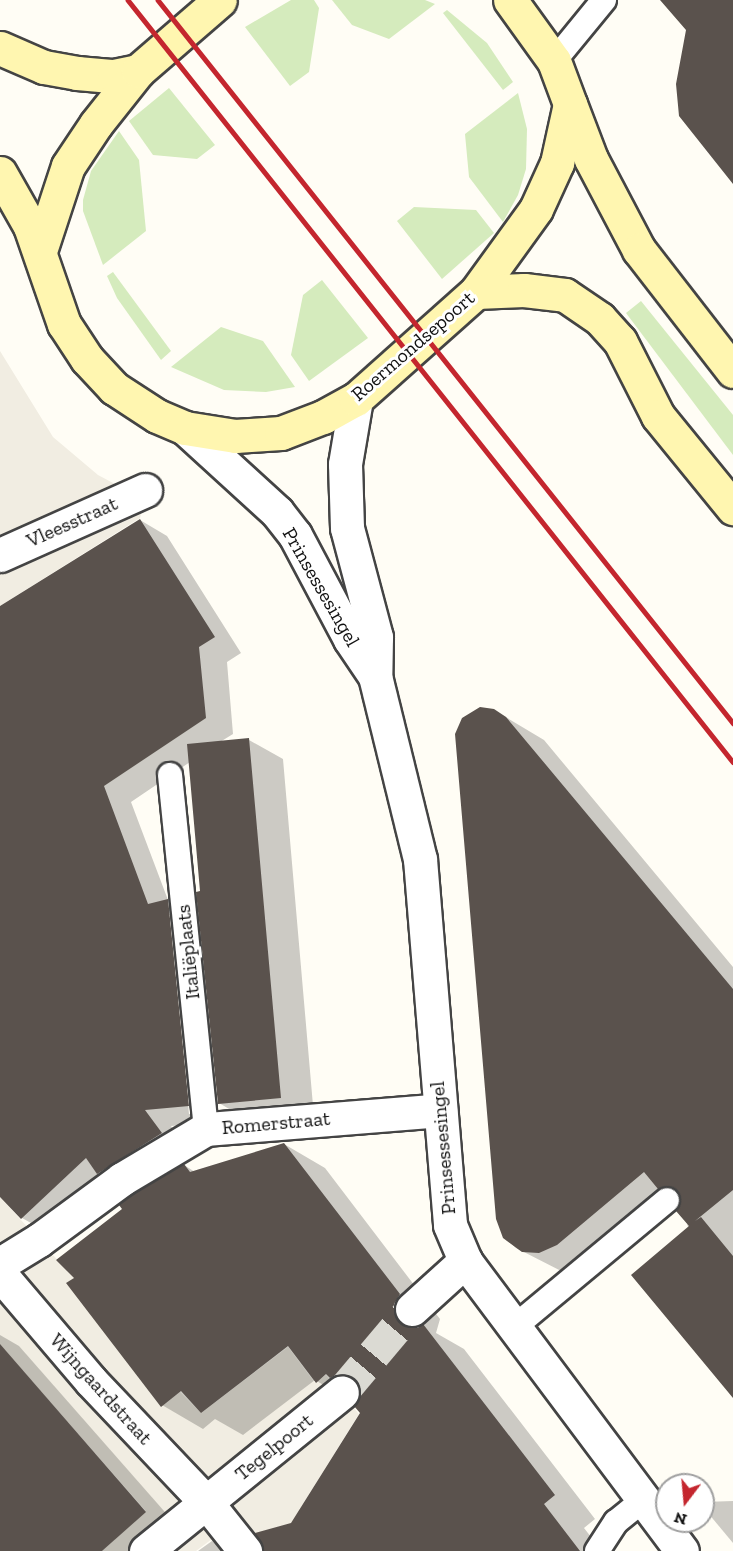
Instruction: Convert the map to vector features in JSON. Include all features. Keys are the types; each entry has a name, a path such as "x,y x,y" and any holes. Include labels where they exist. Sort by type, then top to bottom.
{"main road":[{"path":"40,251 68,166 138,71 220,0"},
{"path":"510,0 554,61 591,159 639,250 733,371"},
{"path":"0,48 44,67 77,73 114,76 138,71"},
{"name":"Roermondsepoort","path":"0,173 40,251 55,306 87,359 125,398 185,428 235,436 269,436 323,417 356,399 476,292 536,209 557,163 570,104"},
{"path":"476,292 524,290 565,295 600,319 620,341 658,416 733,508"}],"street":[{"name":"Prinsessesingel","path":"356,399 344,485 347,528 376,637 375,676 420,860 450,1225 465,1261 642,1501 682,1551"},
{"name":"Prinsessesingel","path":"185,428 256,490 283,519 350,639 375,676"},
{"name":"Vleesstraat","path":"0,555 145,489"},
{"name":"Romerstraat","path":"3,1274 39,1240 122,1179 206,1129 440,1110"},
{"path":"412,1309 465,1261"},
{"name":"Wijngaardstraat","path":"3,1274 91,1381 206,1502 245,1551"},
{"name":"Tegelpoort","path":"146,1551 342,1392"}],"lane":[{"path":"554,61 604,0"},
{"name":"Italiëplaats","path":"170,775 206,1129"},
{"path":"513,1328 667,1200"},
{"path":"597,1551 616,1522 642,1501"}],"green space":[{"path":"291,0 314,0 319,8 309,72 290,86 245,27"},
{"path":"332,0 425,0 435,4 389,39 352,25"},
{"path":"447,10 487,43 513,82 503,90 443,13"},
{"path":"169,88 215,145 197,159 153,155 129,121"},
{"path":"518,93 527,129 526,169 518,195 503,222 469,177 465,134"},
{"path":"119,131 139,160 146,231 103,265 83,211 83,200 91,171"},
{"path":"414,207 476,210 494,233 442,279 397,221"},
{"path":"113,272 171,351 161,360 117,298 107,276"},
{"path":"322,280 368,338 309,381 291,355 303,295"},
{"path":"641,301 733,415 733,455 626,313"},
{"path":"221,327 263,341 295,387 266,392 224,390 171,367"}],"shaded area":[{"path":"0,351 53,437 98,475 145,500 140,518 0,606"},
{"path":"0,1197 74,1278 67,1283 161,1406 180,1392 201,1413 288,1347 315,1383 326,1375 359,1414 301,1507 308,1516 296,1534 280,1526 273,1529 274,1551 221,1551 212,1539 196,1551 102,1551 146,1511 0,1345"}],"building":[{"path":"660,0 733,0 733,184 679,116 676,84 686,30"},
{"path":"140,519 215,637 199,647 206,718 104,786 148,904 168,899 189,1106 145,1110 162,1133 97,1174 86,1158 21,1219 0,1197 0,606"},
{"path":"480,707 494,709 506,717 733,989 733,1190 695,1221 701,1217 733,1256 733,1398 631,1275 689,1226 676,1211 681,1198 672,1187 658,1189 644,1172 557,1245 539,1253 522,1252 503,1238 496,1219 455,734 462,718"},
{"path":"249,738 281,1098 218,1104 196,892 200,891 187,744"},
{"path":"284,1143 400,1294 394,1304 398,1321 407,1327 423,1324 555,1495 544,1504 580,1551 263,1551 255,1533 291,1523 360,1413 354,1406 360,1398 357,1381 340,1373 330,1378 326,1374 316,1383 288,1346 201,1413 181,1391 161,1407 66,1283 74,1278 56,1260 122,1209 119,1205 132,1195 184,1164 190,1172"},
{"path":"0,1344 146,1512 102,1551 0,1551"}],"tunnel":[{"path":"342,1392 412,1309"}],"railway":[{"path":"128,0 733,762"},
{"path":"158,0 733,723"}]}
